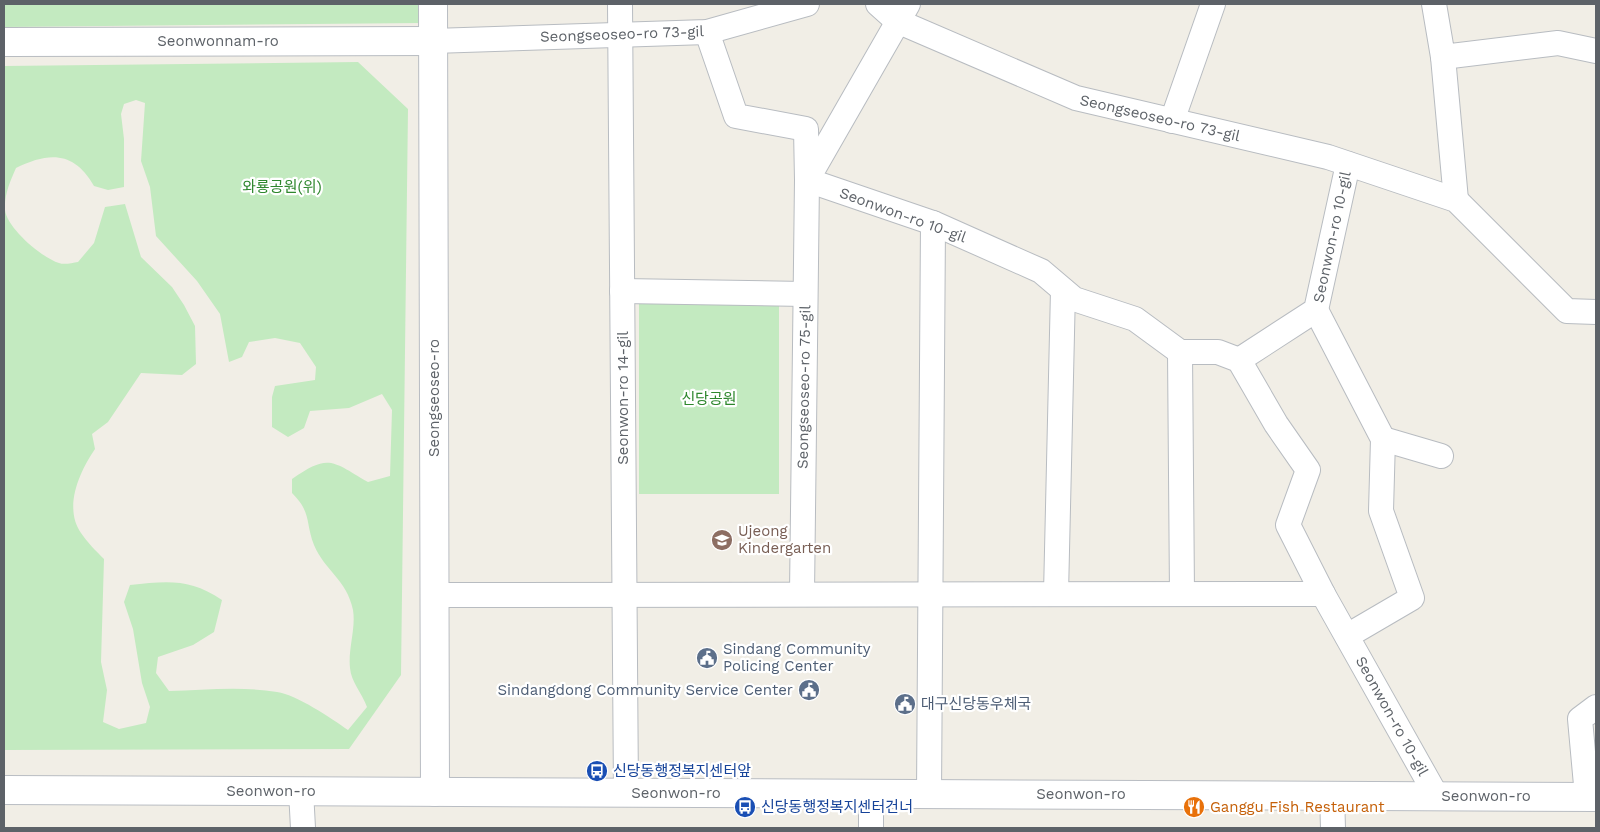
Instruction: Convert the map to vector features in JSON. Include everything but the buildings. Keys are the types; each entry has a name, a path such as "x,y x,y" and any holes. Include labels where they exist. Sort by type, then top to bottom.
{"main road":[{"name":"Seongseoseo-ro","path":"433,4 435,792"},
{"name":"Seonwonnam-ro","path":"4,42 433,40"},
{"name":"Seonwon-ro","path":"4,790 1592,796"}],"street":[{"name":"Seonwon-ro 14-gil","path":"620,4 626,792"},
{"name":"Seongseoseo-ro 73-gil","path":"433,40 707,32 807,4"},
{"name":"Seongseoseo-ro 73-gil","path":"878,4 902,12 1076,98 1348,164 1456,200 1567,311 1596,312"},
{"path":"1172,121 1213,4"},
{"path":"1434,4 1443,57 1456,200"},
{"path":"807,180 902,12"},
{"path":"707,32 736,116 806,128 807,180"},
{"path":"1443,57 1558,43 1596,51"},
{"name":"Seonwon-ro 10-gil","path":"1347,636 1412,598 1382,511 1383,439 1316,310 1348,164"},
{"name":"Seonwon-ro 10-gil","path":"807,180 933,222 1041,271 1074,299 1135,318 1180,352"},
{"name":"Seongseoseo-ro 75-gil","path":"802,594 807,180"},
{"path":"929,794 933,222"},
{"path":"1056,594 1063,290"},
{"path":"622,291 805,294"},
{"name":"Seonwon-ro 10-gil","path":"1316,310 1239,360 1276,424 1308,470 1288,526 1323,594 1436,796"},
{"path":"1182,594 1180,352 1218,352 1239,360"},
{"path":"1383,439 1441,456"},
{"path":"435,595 1323,594"},
{"name":"Seonwon-ro","path":"1592,796 1580,720 1596,707"},
{"path":"301,791 303,828"},
{"path":"871,794 871,828"},
{"path":"1332,795 1333,828"}],"green space":[{"path":"4,4 423,4 423,23 4,27"},
{"name":"와룡공원(위)","path":"358,62 408,109 401,675 349,749 4,750 4,66","holes":["136,100 145,103 141,161 150,187 156,236 197,281 220,314 229,362 242,357 249,342 275,338 300,343 316,367 315,380 275,386 272,397 272,427 288,437 304,428 310,411 349,408 382,394 392,410 390,476 368,482 338,465 323,463 304,471 292,479 292,493 303,506 314,545 346,591 353,610 354,624 350,668 352,678 367,707 348,730 304,702 277,692 237,689 169,691 156,673 158,657 193,645 214,632 222,600 199,588 167,582 130,585 124,602 133,629 142,683 150,707 146,723 119,729 103,722 107,690 101,662 104,559 86,540 76,523 73,512 76,490 79,478 95,449 92,434 108,422 141,373 182,375 196,364 195,326 172,287 141,257 125,204 105,207 94,243 78,262 61,264 35,249 18,233 7,217 5,199 16,168 50,157 60,158 78,166 94,186 108,190 124,187 124,139 121,114 124,104"]},
{"name":"신당공원","path":"779,302 779,494 639,494 639,303"}],"place":[{"name":"Ujeong Kindergarten","path":"722,540"},
{"name":"Sindang Community Policing Center","path":"707,658"},
{"name":"Sindangdong Community Service Center","path":"809,690"},
{"name":"대구신당동우체국","path":"905,704"},
{"name":"신당동행정복지센터앞","path":"597,771"},
{"name":"신당동행정복지센터건너","path":"745,807"},
{"name":"Ganggu Fish Restaurant","path":"1194,807"}]}
